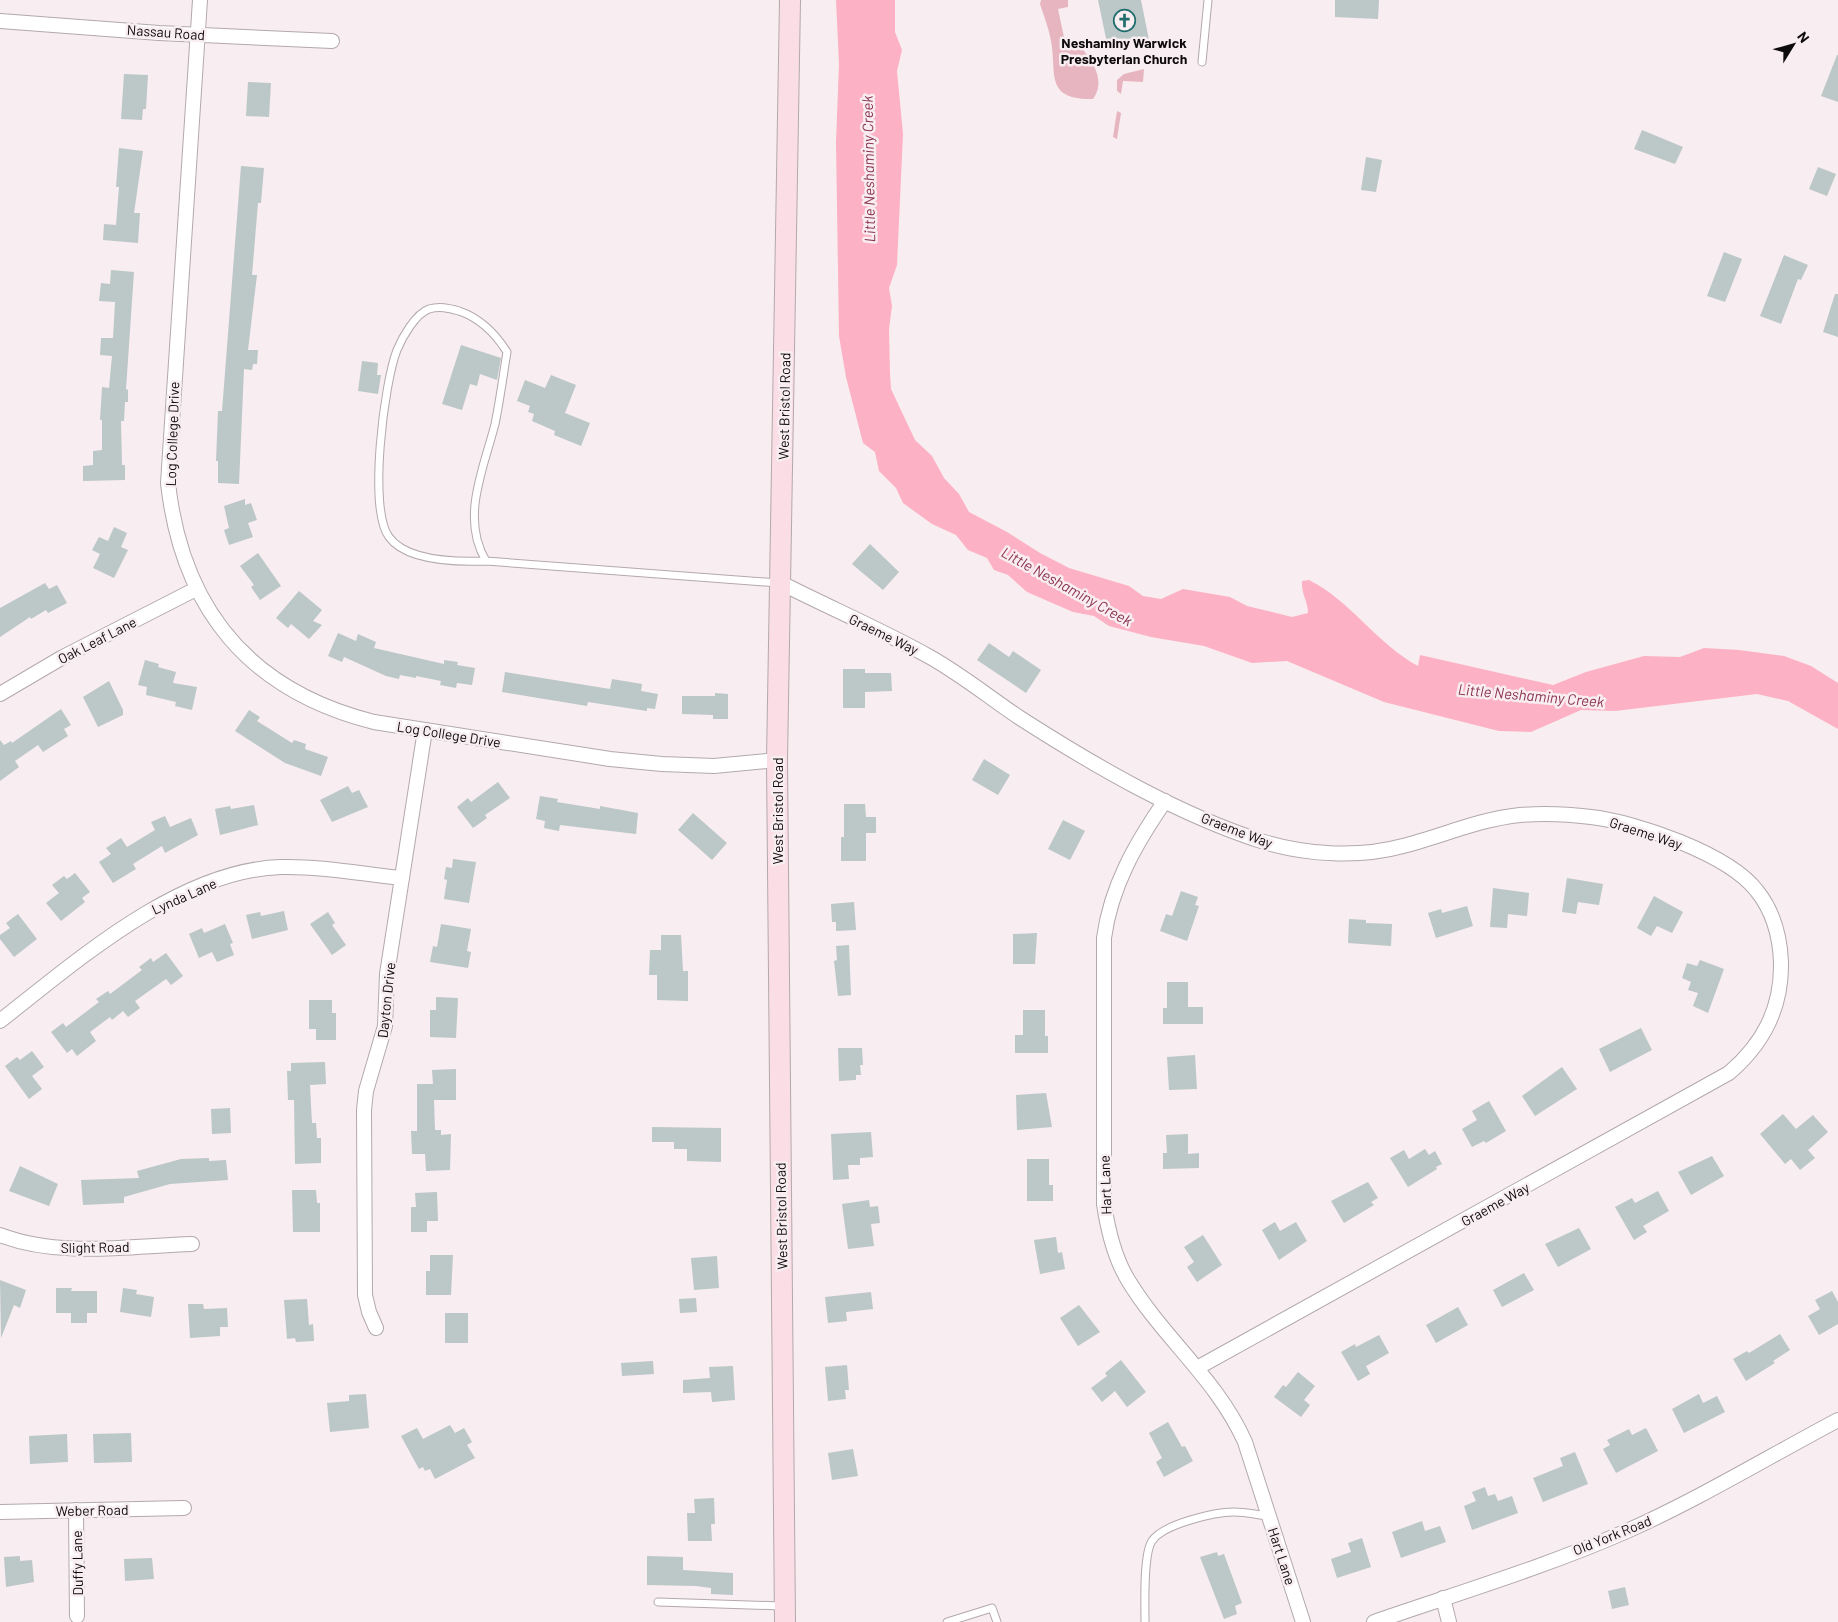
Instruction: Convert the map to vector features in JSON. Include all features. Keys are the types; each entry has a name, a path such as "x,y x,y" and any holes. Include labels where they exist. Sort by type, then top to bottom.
{"main road":[{"name":"West Bristol Road","path":"785,1614 777,760 790,0"}],"street":[{"name":"Log College Drive","path":"200,0 168,483 172,516 180,549 196,589 225,633 263,670 296,693 324,707 352,716 425,730 610,759 714,766 777,760"},
{"name":"Nassau Road","path":"0,21 198,35 332,41"},
{"name":"Graeme Way","path":"781,584 931,658 1062,745 1134,786 1165,801 1265,842 1318,853 1355,853 1391,849 1482,822 1519,815 1556,814 1594,817 1628,825 1693,848 1734,869 1755,888 1770,911 1780,953 1780,982 1777,1002 1770,1021 1750,1055 1729,1073 1197,1368"},
{"name":"Oak Leaf Lane","path":"0,694 63,657 196,589"},
{"name":"Dayton Drive","path":"376,1328 369,1312 365,1295 364,1110 368,1082 385,1026 387,974 425,730"},
{"name":"Hart Lane","path":"1165,801 1131,853 1112,897 1104,938 1104,1204 1107,1228 1116,1257 1127,1280 1234,1417 1245,1442 1270,1516 1303,1622"},
{"name":"Lynda Lane","path":"0,1021 126,926 173,897 210,883 254,871 280,867 312,868 402,878"},
{"name":"Slight Road","path":"0,1235 40,1247 66,1249 192,1244"},
{"name":"Old York Road","path":"1374,1622 1529,1568 1632,1528 1838,1420"},
{"name":"Weber Road","path":"0,1512 184,1508"},
{"name":"Duffy Lane","path":"76,1510 77,1616"},
{"path":"1443,1598 1449,1622"}],"lane":[{"path":"1202,62 1208,0"},
{"path":"486,561 477,547 474,523 480,476 495,423 507,352 496,334 465,313 445,307 428,309 416,320 397,350 389,378 380,452 381,513 389,538 409,552 434,559 465,562 486,561 781,584"},
{"path":"1145,1622 1148,1552 1151,1541 1162,1532 1184,1522 1233,1512 1270,1516"},
{"path":"658,1602 785,1614"},
{"path":"947,1622 992,1608 997,1622"}],"shaded area":[{"path":"1041,0 1068,0 1068,7 1058,9 1065,42 1075,41 1086,53 1095,68 1098,83 1093,99 1077,98 1067,95 1060,90 1054,74 1051,41 1040,4"},
{"path":"1144,69 1143,82 1123,81 1121,94 1117,91 1117,80 1124,74"},
{"path":"1117,111 1121,113 1117,139 1113,137"}],"water":[{"name":"Little Neshaminy Creek","path":"836,0 895,0 895,32 902,50 897,71 903,134 897,265 889,288 892,306 889,329 891,389 915,440 932,456 944,478 959,494 969,512 1069,568 1129,586 1143,596 1161,599 1183,589 1230,597 1247,606 1292,617 1308,613 1302,581 1309,580 1338,599 1403,657 1418,666 1420,655 1553,685 1586,672 1644,656 1680,657 1704,648 1784,656 1811,666 1838,683 1838,729 1788,701 1757,694 1615,711 1581,710 1531,732 1499,731 1384,702 1287,661 1252,663 1204,646 1151,637 1109,626 1094,616 1073,612 1027,592 1008,575 994,570 987,558 968,550 956,535 932,524 903,503 896,488 879,471 875,452 863,443 846,377 839,336 836,142 839,64"}],"building":[{"name":"Neshaminy Warwick Presbyterian Church","path":"1098,0 1141,0 1149,40 1108,48"},
{"path":"1335,0 1379,0 1378,19 1335,17"},
{"path":"1838,55 1838,102 1821,96"},
{"path":"124,74 148,75 146,109 143,109 142,120 121,119"},
{"path":"248,82 271,83 269,117 246,116"},
{"path":"1642,130 1683,147 1675,164 1634,149"},
{"path":"119,148 143,151 134,213 140,213 138,243 103,240 104,224 116,225 119,187 116,187"},
{"path":"1366,157 1382,160 1376,192 1361,190"},
{"path":"241,166 264,168 261,203 258,203 252,275 257,275 248,350 258,350 257,364 253,364 252,370 244,369 239,484 218,483 218,461 216,461 218,411 222,411"},
{"path":"1818,167 1836,174 1827,196 1809,189"},
{"path":"1724,252 1742,259 1725,302 1707,296"},
{"path":"1784,255 1808,265 1801,280 1798,279 1781,324 1760,316"},
{"path":"111,270 134,272 126,389 128,390 128,402 125,402 124,421 121,421 122,465 125,465 125,480 83,481 83,466 93,465 93,451 102,450 102,420 100,420 102,387 109,388 112,356 100,355 101,338 113,338 115,302 99,301 101,283 110,284"},
{"path":"1835,294 1838,294 1838,337 1823,332"},
{"path":"461,345 501,358 497,380 480,374 477,386 470,384 462,410 442,404"},
{"path":"362,361 378,363 377,375 381,375 378,394 358,391"},
{"path":"551,375 576,385 565,413 590,423 581,446 554,435 555,431 532,421 534,414 528,412 530,406 517,401 525,380 545,388"},
{"path":"245,499 245,505 251,503 257,520 248,523 253,537 229,545 224,530 229,528 224,506"},
{"path":"114,527 127,533 121,547 128,550 114,578 93,568 100,554 92,550 99,537 108,541"},
{"path":"870,544 899,572 883,590 852,564"},
{"path":"258,553 281,586 260,600 251,587 254,585 240,566"},
{"path":"45,583 49,589 57,585 67,603 48,613 46,610 31,619 30,617 0,637 0,608"},
{"path":"299,591 322,610 313,621 322,625 309,639 291,624 288,628 276,618"},
{"path":"338,633 356,641 358,634 376,642 374,648 444,664 444,660 458,662 457,665 475,668 472,685 457,683 456,688 440,685 441,681 416,676 416,678 400,675 399,679 386,676 344,657 342,662 328,656"},
{"path":"989,643 1009,657 1013,651 1041,670 1026,693 977,660"},
{"path":"145,660 159,664 158,667 176,672 173,683 197,687 192,710 175,706 176,702 146,695 147,687 138,685"},
{"path":"843,669 865,669 865,673 891,673 892,691 865,692 865,708 843,708"},
{"path":"505,672 610,689 612,679 642,684 641,691 658,694 655,709 647,708 647,711 588,702 587,706 502,692"},
{"path":"109,681 123,710 123,715 98,727 83,697"},
{"path":"715,693 728,694 728,719 713,719 713,715 682,714 682,696 715,696"},
{"path":"61,709 71,725 64,729 68,736 43,752 38,745 15,761 19,767 0,781 0,740 4,745 11,741 12,743"},
{"path":"249,710 260,717 257,721 292,743 294,740 306,744 305,749 328,757 321,776 285,763 235,731"},
{"path":"984,759 1010,775 998,795 972,780"},
{"path":"498,782 510,798 485,815 487,818 473,828 457,807 468,798 471,802"},
{"path":"348,786 352,793 359,790 368,807 332,822 320,800"},
{"path":"540,796 558,799 557,802 600,809 600,806 638,813 636,834 560,825 559,831 544,828 545,821 536,819"},
{"path":"844,804 865,804 866,817 876,817 876,833 866,833 866,861 841,861 841,837 844,837"},
{"path":"254,805 258,825 220,835 215,809 230,806 231,809"},
{"path":"693,813 727,843 712,860 678,830"},
{"path":"165,816 170,827 191,818 198,835 165,853 162,846 133,864 136,869 113,883 99,862 111,854 106,848 121,838 127,847 155,830 151,822"},
{"path":"1063,820 1085,831 1070,860 1048,849"},
{"path":"453,859 476,862 469,903 444,899 447,880 444,879 446,867 452,868"},
{"path":"75,873 90,892 82,898 85,902 61,921 46,903 59,893 52,885 64,876 67,879"},
{"path":"1567,878 1603,884 1599,905 1578,902 1576,914 1562,912"},
{"path":"1493,888 1529,893 1527,916 1508,914 1507,928 1490,927"},
{"path":"1181,891 1198,897 1195,905 1199,906 1187,941 1160,931 1166,914 1172,916"},
{"path":"1654,896 1683,912 1672,933 1657,926 1651,936 1637,928"},
{"path":"854,902 856,930 836,931 836,922 832,922 831,904"},
{"path":"1467,906 1473,926 1436,938 1428,913 1441,909 1442,913"},
{"path":"284,911 288,930 252,939 246,915 260,912 261,916"},
{"path":"328,912 335,923 332,925 346,945 332,955 310,924"},
{"path":"18,914 37,939 14,957 0,939 0,935 10,928 6,923"},
{"path":"1349,919 1366,920 1366,923 1392,924 1391,946 1348,943"},
{"path":"225,924 233,943 230,944 234,955 217,962 212,952 199,958 189,934 202,928 204,933"},
{"path":"441,924 471,929 467,951 471,952 468,968 430,962 433,946 437,947"},
{"path":"1037,933 1035,964 1013,964 1013,934"},
{"path":"661,935 681,935 683,971 688,971 688,1001 657,1000 657,975 649,975 650,950 661,950"},
{"path":"849,945 851,995 838,996 834,961 837,960 836,946"},
{"path":"166,953 183,976 171,985 166,979 135,1001 140,1008 128,1017 123,1011 112,1020 110,1017 90,1032 96,1041 77,1056 72,1049 67,1053 51,1032 63,1023 66,1027 99,1002 96,999 108,991 110,994 142,970 139,967 151,958 153,962"},
{"path":"1700,960 1724,969 1708,1013 1693,1006 1698,993 1688,990 1691,982 1682,978 1687,963 1697,966"},
{"path":"1167,982 1188,982 1188,1007 1203,1007 1203,1024 1163,1024 1163,1008 1167,1008"},
{"path":"436,997 458,998 456,1038 430,1037 430,1010 436,1010"},
{"path":"309,1000 332,1000 332,1013 336,1013 336,1040 316,1040 316,1029 309,1029"},
{"path":"1023,1010 1045,1010 1045,1036 1048,1036 1048,1053 1015,1053 1015,1035 1023,1035"},
{"path":"1641,1028 1652,1050 1610,1072 1599,1049"},
{"path":"838,1048 862,1048 863,1065 860,1065 861,1075 856,1075 856,1080 839,1081"},
{"path":"32,1051 44,1067 32,1076 42,1089 29,1099 5,1066 17,1057 20,1060"},
{"path":"1195,1055 1197,1089 1169,1090 1167,1057"},
{"path":"325,1062 326,1084 310,1085 312,1123 316,1123 317,1138 321,1138 321,1163 295,1164 294,1100 288,1100 287,1071 291,1071 291,1063"},
{"path":"1562,1067 1577,1089 1535,1116 1522,1096"},
{"path":"456,1069 456,1100 434,1100 435,1130 441,1130 441,1135 451,1134 450,1170 426,1171 425,1154 412,1154 411,1131 417,1131 417,1084 433,1084 432,1070"},
{"path":"1046,1093 1052,1127 1017,1130 1016,1095"},
{"path":"1489,1101 1506,1131 1486,1143 1484,1141 1472,1147 1462,1129 1477,1120 1472,1111"},
{"path":"230,1108 231,1133 212,1134 211,1109"},
{"path":"1783,1114 1796,1129 1813,1115 1828,1132 1808,1150 1815,1158 1800,1170 1791,1159 1785,1164 1760,1134"},
{"path":"652,1127 721,1128 721,1162 687,1161 687,1149 674,1149 674,1142 652,1142"},
{"path":"871,1132 873,1157 860,1158 860,1165 848,1165 849,1179 833,1180 831,1134"},
{"path":"1188,1134 1188,1154 1199,1153 1199,1168 1163,1169 1163,1153 1167,1153 1166,1135"},
{"path":"1425,1149 1429,1155 1435,1151 1442,1164 1408,1187 1390,1158 1404,1150 1409,1159"},
{"path":"1712,1156 1724,1176 1691,1195 1678,1172"},
{"path":"209,1158 209,1161 226,1160 228,1180 170,1184 124,1197 124,1203 83,1205 81,1180 139,1178 137,1171 181,1159"},
{"path":"1027,1159 1049,1159 1049,1185 1053,1185 1053,1201 1027,1201"},
{"path":"20,1166 58,1184 49,1206 9,1191"},
{"path":"1368,1182 1378,1198 1371,1202 1374,1205 1344,1223 1331,1201"},
{"path":"292,1190 316,1190 317,1203 320,1203 320,1232 293,1232"},
{"path":"1658,1191 1669,1211 1643,1226 1647,1232 1634,1240 1615,1207 1632,1198 1635,1203"},
{"path":"437,1192 438,1221 427,1221 427,1232 411,1232 411,1207 416,1207 415,1193"},
{"path":"869,1200 870,1207 878,1206 880,1223 871,1224 874,1246 848,1249 842,1204"},
{"path":"1275,1222 1280,1231 1296,1222 1307,1241 1279,1260 1262,1230"},
{"path":"1579,1228 1591,1249 1558,1267 1545,1244"},
{"path":"1203,1235 1222,1265 1197,1282 1187,1267 1194,1262 1184,1247"},
{"path":"1056,1237 1058,1253 1062,1252 1065,1269 1040,1274 1034,1240"},
{"path":"430,1255 453,1255 451,1295 426,1295 426,1271 430,1271"},
{"path":"717,1256 719,1288 694,1290 691,1258"},
{"path":"1524,1273 1534,1290 1502,1307 1493,1290"},
{"path":"0,1280 26,1290 20,1308 14,1305 1,1338"},
{"path":"56,1288 72,1288 71,1291 97,1291 97,1313 87,1313 87,1323 71,1323 71,1313 56,1313"},
{"path":"123,1288 137,1290 136,1294 154,1297 151,1317 120,1312"},
{"path":"1832,1291 1838,1302 1838,1324 1819,1335 1808,1316 1820,1309 1815,1300"},
{"path":"871,1292 873,1309 846,1312 847,1321 828,1323 825,1297"},
{"path":"696,1298 697,1312 680,1313 679,1299"},
{"path":"307,1299 309,1325 313,1324 314,1341 296,1342 295,1338 287,1339 284,1300"},
{"path":"188,1304 203,1304 204,1309 227,1308 228,1327 220,1327 220,1336 190,1338"},
{"path":"1079,1305 1100,1332 1078,1346 1060,1318"},
{"path":"1458,1307 1468,1325 1436,1343 1426,1325"},
{"path":"445,1313 468,1313 468,1343 445,1343"},
{"path":"1780,1334 1790,1350 1773,1361 1775,1363 1746,1381 1733,1359 1747,1351 1749,1353"},
{"path":"1379,1335 1389,1353 1366,1366 1370,1374 1358,1381 1341,1352 1355,1344 1356,1347"},
{"path":"1121,1360 1146,1392 1127,1407 1115,1391 1102,1402 1091,1388 1107,1376 1105,1373"},
{"path":"653,1361 654,1374 622,1376 621,1363"},
{"path":"847,1365 849,1390 845,1390 846,1399 828,1401 825,1367"},
{"path":"733,1366 735,1400 712,1402 711,1392 683,1393 683,1380 710,1378 709,1367"},
{"path":"1298,1372 1315,1386 1304,1400 1310,1405 1301,1417 1274,1397 1283,1385 1286,1387"},
{"path":"366,1394 369,1428 330,1432 327,1403 349,1401 349,1395"},
{"path":"1699,1394 1703,1403 1717,1396 1725,1412 1684,1433 1672,1409"},
{"path":"1168,1422 1182,1447 1185,1446 1193,1461 1164,1477 1156,1462 1162,1458 1149,1433"},
{"path":"450,1425 455,1433 464,1428 472,1442 467,1445 475,1458 435,1479 430,1469 425,1471 423,1467 419,1469 401,1436 417,1428 423,1439"},
{"path":"1646,1428 1658,1451 1616,1473 1603,1449 1610,1445 1607,1440 1629,1429 1632,1435"},
{"path":"131,1433 132,1462 94,1463 93,1434"},
{"path":"67,1434 68,1462 30,1464 29,1436"},
{"path":"853,1449 858,1476 832,1480 828,1453"},
{"path":"1575,1452 1588,1484 1543,1502 1533,1478 1563,1466 1560,1458"},
{"path":"1485,1487 1488,1496 1495,1494 1498,1501 1512,1496 1518,1513 1472,1530 1464,1506 1476,1501 1472,1492"},
{"path":"714,1498 715,1524 711,1524 712,1541 688,1541 687,1513 695,1513 694,1499"},
{"path":"1422,1521 1425,1531 1440,1526 1446,1542 1401,1558 1392,1532"},
{"path":"1362,1538 1371,1567 1337,1578 1331,1559 1351,1552 1348,1543"},
{"path":"1217,1552 1218,1556 1224,1554 1242,1603 1235,1606 1237,1614 1224,1619 1200,1557"},
{"path":"20,1556 20,1561 32,1560 34,1582 6,1587 4,1557"},
{"path":"647,1556 683,1557 683,1570 733,1573 733,1595 711,1594 711,1588 696,1586 647,1585"},
{"path":"152,1558 154,1579 125,1581 124,1559"},
{"path":"1625,1587 1629,1605 1612,1609 1608,1591"}],"place":[{"name":"Neshaminy Warwick Presbyterian Church","path":"1124,20"}]}
